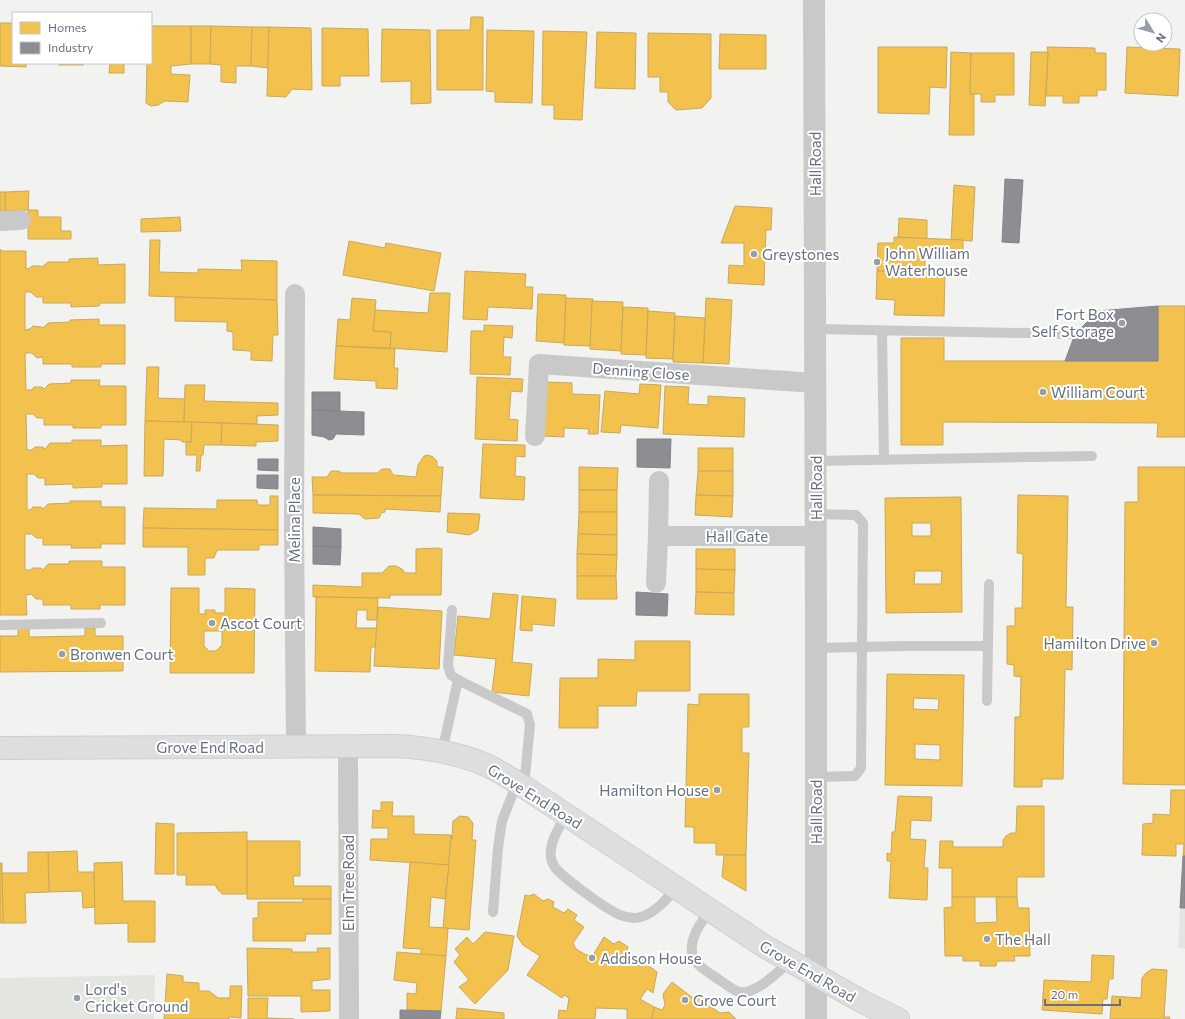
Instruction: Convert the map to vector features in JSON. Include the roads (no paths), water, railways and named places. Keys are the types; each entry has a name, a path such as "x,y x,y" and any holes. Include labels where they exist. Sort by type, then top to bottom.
{"main road":[{"name":"Grove End Road","path":"0,748 296,746 412,747 442,752 479,762 521,785 754,940 862,1002 898,1019"}],"street":[{"name":"Hall Road","path":"814,0 816,1019"},
{"path":"0,221 21,220"},
{"name":"Melina Place","path":"295,294 294,527 296,746"},
{"name":"Denning Close","path":"535,436 539,364 815,383"},
{"path":"656,583 658,481"},
{"name":"Hall Gate","path":"658,536 816,536"},
{"name":"Elm Tree Road","path":"348,746 349,1019"}],"lane":[{"path":"815,329 1074,334"},
{"path":"882,330 884,460"},
{"path":"815,461 1092,456"},
{"path":"816,514 856,515 863,523 861,768 855,776 816,777"},
{"path":"987,701 989,584"},
{"path":"452,610 448,666 451,675 458,680 527,714 530,725 521,785 502,821 498,848 493,912"},
{"path":"0,625 101,623"},
{"path":"816,648 987,646"},
{"path":"442,752 458,680"},
{"path":"566,815 554,837 551,851 554,866 572,883 598,902 620,915 640,918 660,906 676,888"},
{"path":"710,911 700,922 692,945 692,953 695,960 703,968 733,989 740,993 747,992 765,982 791,961"}],"place":[{"name":"Greystones","path":"754,254"},
{"name":"John William Waterhouse","path":"877,262"},
{"name":"Fort Box Self Storage","path":"1122,323"},
{"name":"William Court","path":"1043,392"},
{"name":"Ascot Court","path":"212,623"},
{"name":"Hamilton Drive","path":"1154,643"},
{"name":"Bronwen Court","path":"62,654"},
{"name":"Hamilton House","path":"717,790"},
{"name":"The Hall","path":"987,939"},
{"name":"Addison House","path":"592,958"},
{"name":"Lord's Cricket Ground","path":"77,998"},
{"name":"Grove Court","path":"685,1000"}]}
